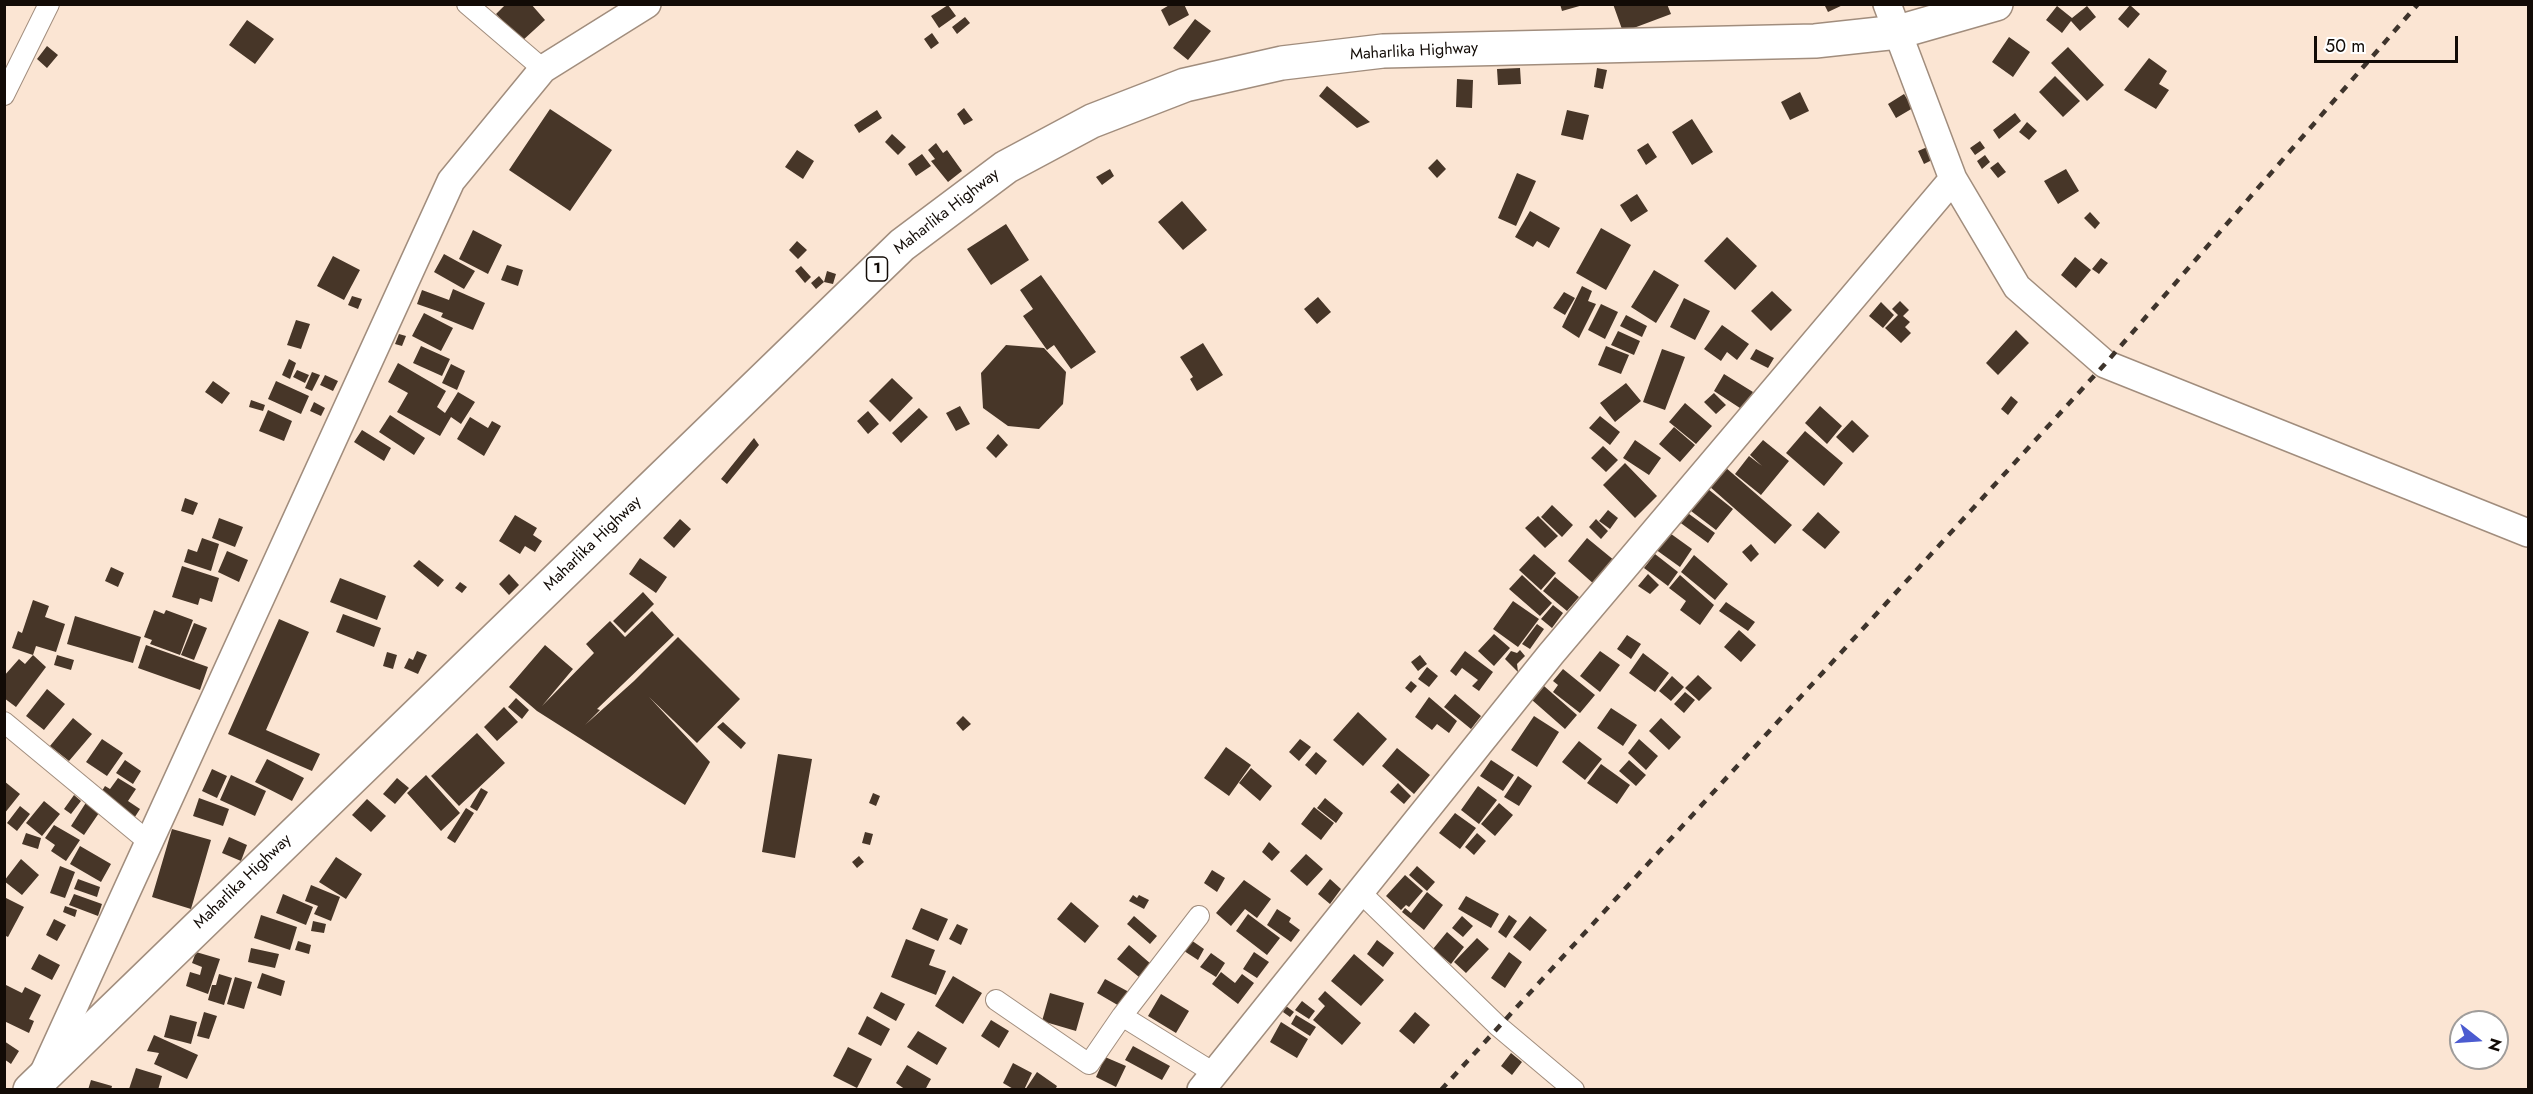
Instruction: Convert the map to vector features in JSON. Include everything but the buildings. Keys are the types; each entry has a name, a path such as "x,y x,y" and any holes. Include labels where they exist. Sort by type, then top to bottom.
{"highway":[{"name":"Maharlika Highway","path":"36,1083 902,245 1006,167 1092,121 1185,86 1282,63 1383,51 1815,41 1893,18 1996,4"}],"street":[{"path":"4,95 49,4"},
{"path":"467,4 543,69"},
{"path":"36,1083 150,843 451,181 543,69 647,4"},
{"path":"1893,18 1953,179 2017,288 2105,364 2529,533"},
{"path":"1122,1016 1207,1081 1551,654 1953,179"},
{"path":"4,722 150,843"},
{"path":"1360,892 1498,1026 1574,1089"},
{"path":"996,1000 1089,1064 1122,1016 1199,916"}],"railway":[{"path":"1441,1090 2105,364 2418,4"}]}
